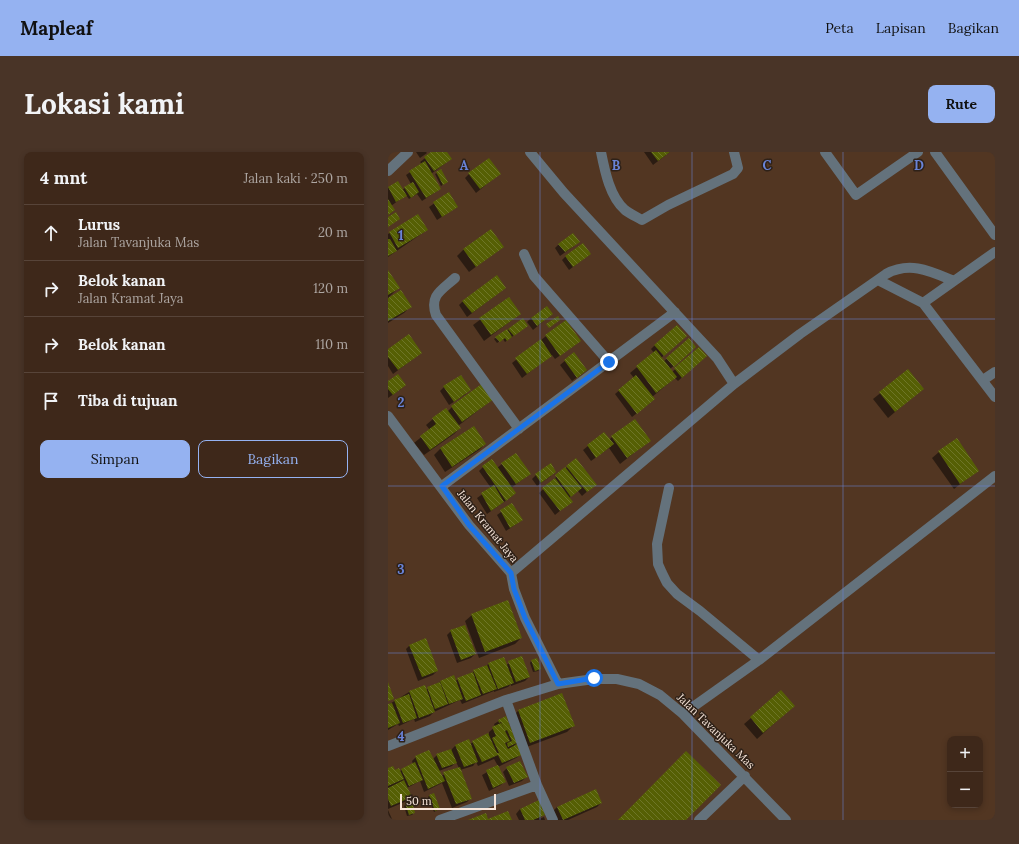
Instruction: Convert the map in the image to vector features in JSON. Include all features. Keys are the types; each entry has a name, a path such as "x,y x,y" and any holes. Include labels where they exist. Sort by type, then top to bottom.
{"street":[{"path":"388,171 408,152"},
{"path":"530,152 564,193 722,364 734,384"},
{"path":"601,152 606,173 616,199 626,210 642,220 668,205 734,174 738,168 734,152"},
{"path":"825,152 856,196 918,152"},
{"path":"935,152 995,235"},
{"path":"923,303 995,252"},
{"path":"524,254 534,276 609,362"},
{"path":"511,573 734,384 800,334 878,280 897,268 907,267 924,269 954,281"},
{"path":"455,278 435,297 433,306 436,315 519,429"},
{"path":"878,280 923,303 995,397"},
{"path":"442,486 675,312"},
{"path":"983,380 995,372"},
{"name":"Jalan Kramat Jaya","path":"388,416 442,486 469,525 511,573 514,589 525,618 558,684"},
{"path":"683,714 759,660 995,476"},
{"path":"669,488 657,544 658,564 667,583 677,594 700,610 759,660"},
{"name":"Jalan Tavanjuka Mas","path":"388,746 506,700 558,684 594,678 617,679 639,684 660,695 683,714 745,776 786,820"},
{"path":"506,700 537,785 553,820"},
{"path":"699,820 745,776"},
{"path":"440,820 537,785"}],"building":[{"path":"431,152 447,152 452,159 434,171 424,157"},
{"path":"651,152 670,152 658,161"},
{"path":"489,158 501,174 480,189 468,173"},
{"path":"425,161 441,189 426,198 409,171"},
{"path":"441,169 448,182 443,185 436,172"},
{"path":"398,181 407,196 396,202 388,187"},
{"path":"413,182 419,192 411,198 404,187"},
{"path":"449,192 458,207 442,217 433,202"},
{"path":"388,199 395,210 388,215"},
{"path":"396,212 400,219 388,227 388,217"},
{"path":"418,214 428,230 398,248 389,232"},
{"path":"491,229 504,247 476,267 463,249"},
{"path":"573,233 580,242 565,252 558,244"},
{"path":"388,239 390,239 397,251 388,256"},
{"path":"583,243 591,254 573,267 565,256"},
{"path":"388,270 400,288 388,295"},
{"path":"497,275 506,288 472,313 462,301"},
{"path":"401,290 412,307 388,321 388,298"},
{"path":"509,297 521,314 491,335 479,318"},
{"path":"547,306 553,314 537,326 531,318"},
{"path":"558,316 560,320 549,328 546,324"},
{"path":"523,318 528,326 514,336 508,329"},
{"path":"566,320 581,341 560,356 545,335"},
{"path":"677,325 687,336 664,356 654,345"},
{"path":"507,329 512,337 507,341 505,338 500,342 495,337"},
{"path":"409,334 422,353 398,370 388,357 388,349"},
{"path":"689,338 696,347 674,367 666,358"},
{"path":"541,339 552,356 527,374 515,358"},
{"path":"699,347 707,356 682,378 674,368"},
{"path":"656,350 677,377 656,393 636,366"},
{"path":"574,352 587,370 577,378 564,360"},
{"path":"908,369 924,389 895,412 879,392"},
{"path":"398,374 406,385 393,395 388,389 388,381"},
{"path":"461,375 471,390 454,402 443,386"},
{"path":"636,375 655,399 637,414 618,390"},
{"path":"483,383 494,399 462,422 451,406"},
{"path":"446,408 461,428 430,450 420,436 436,424 432,418"},
{"path":"635,419 651,441 627,458 611,436"},
{"path":"474,426 486,444 452,467 440,448"},
{"path":"604,432 614,444 596,458 587,445"},
{"path":"957,438 979,471 960,484 938,451"},
{"path":"516,453 531,474 516,484 501,463"},
{"path":"576,458 597,485 587,492 566,466"},
{"path":"492,459 516,493 506,501 482,466"},
{"path":"551,463 556,472 541,483 535,474"},
{"path":"565,467 582,488 571,497 555,475"},
{"path":"555,478 573,502 560,511 542,488"},
{"path":"494,485 504,502 491,511 481,493"},
{"path":"512,503 523,520 510,528 500,510"},
{"path":"508,600 522,638 485,652 471,614"},
{"path":"465,625 476,654 461,660 450,630"},
{"path":"426,638 438,671 422,677 409,645"},
{"path":"522,656 530,677 516,682 508,661"},
{"path":"504,657 514,683 498,689 488,663"},
{"path":"537,658 541,669 535,671 531,660"},
{"path":"487,665 497,689 483,694 473,670"},
{"path":"473,672 481,695 466,701 457,678"},
{"path":"454,675 463,699 449,704 440,681"},
{"path":"388,682 394,699 388,701"},
{"path":"440,682 448,704 435,709 427,687"},
{"path":"425,685 435,712 419,718 409,691"},
{"path":"781,690 795,706 763,733 750,717"},
{"path":"562,693 575,726 530,743 518,710"},
{"path":"409,694 417,718 403,723 394,700"},
{"path":"392,703 400,723 388,728 388,704"},
{"path":"506,716 515,739 519,742 508,747 507,743 512,741 507,730 505,731 501,722 499,723 498,720"},
{"path":"501,723 510,741 505,743 508,749 519,743 524,754 502,763 498,755 482,762 472,741 488,733 497,753 499,753 492,738 496,736 492,727"},
{"path":"469,739 478,762 464,767 455,745"},
{"path":"451,749 457,763 442,768 436,754"},
{"path":"429,750 445,781 428,789 415,756"},
{"path":"686,751 721,785 686,820 618,820"},
{"path":"520,761 528,777 514,783 506,767"},
{"path":"415,762 423,780 409,786 401,769"},
{"path":"498,765 506,782 493,788 486,770"},
{"path":"393,766 395,770 399,768 404,779 388,786 388,768"},
{"path":"460,767 472,799 456,804 443,772"},
{"path":"404,780 412,797 391,806 388,799 388,788"},
{"path":"596,789 602,803 563,820 557,807"},
{"path":"434,793 440,809 435,811 429,795"},
{"path":"539,800 545,815 533,820 525,820 520,809"},
{"path":"412,801 415,813 409,815 405,803"},
{"path":"508,811 512,820 468,820 486,813 488,819"}],"route":[{"path":"594,678 558,684 552,669 525,618 514,589 511,573 469,525 442,486 609,362"}]}
